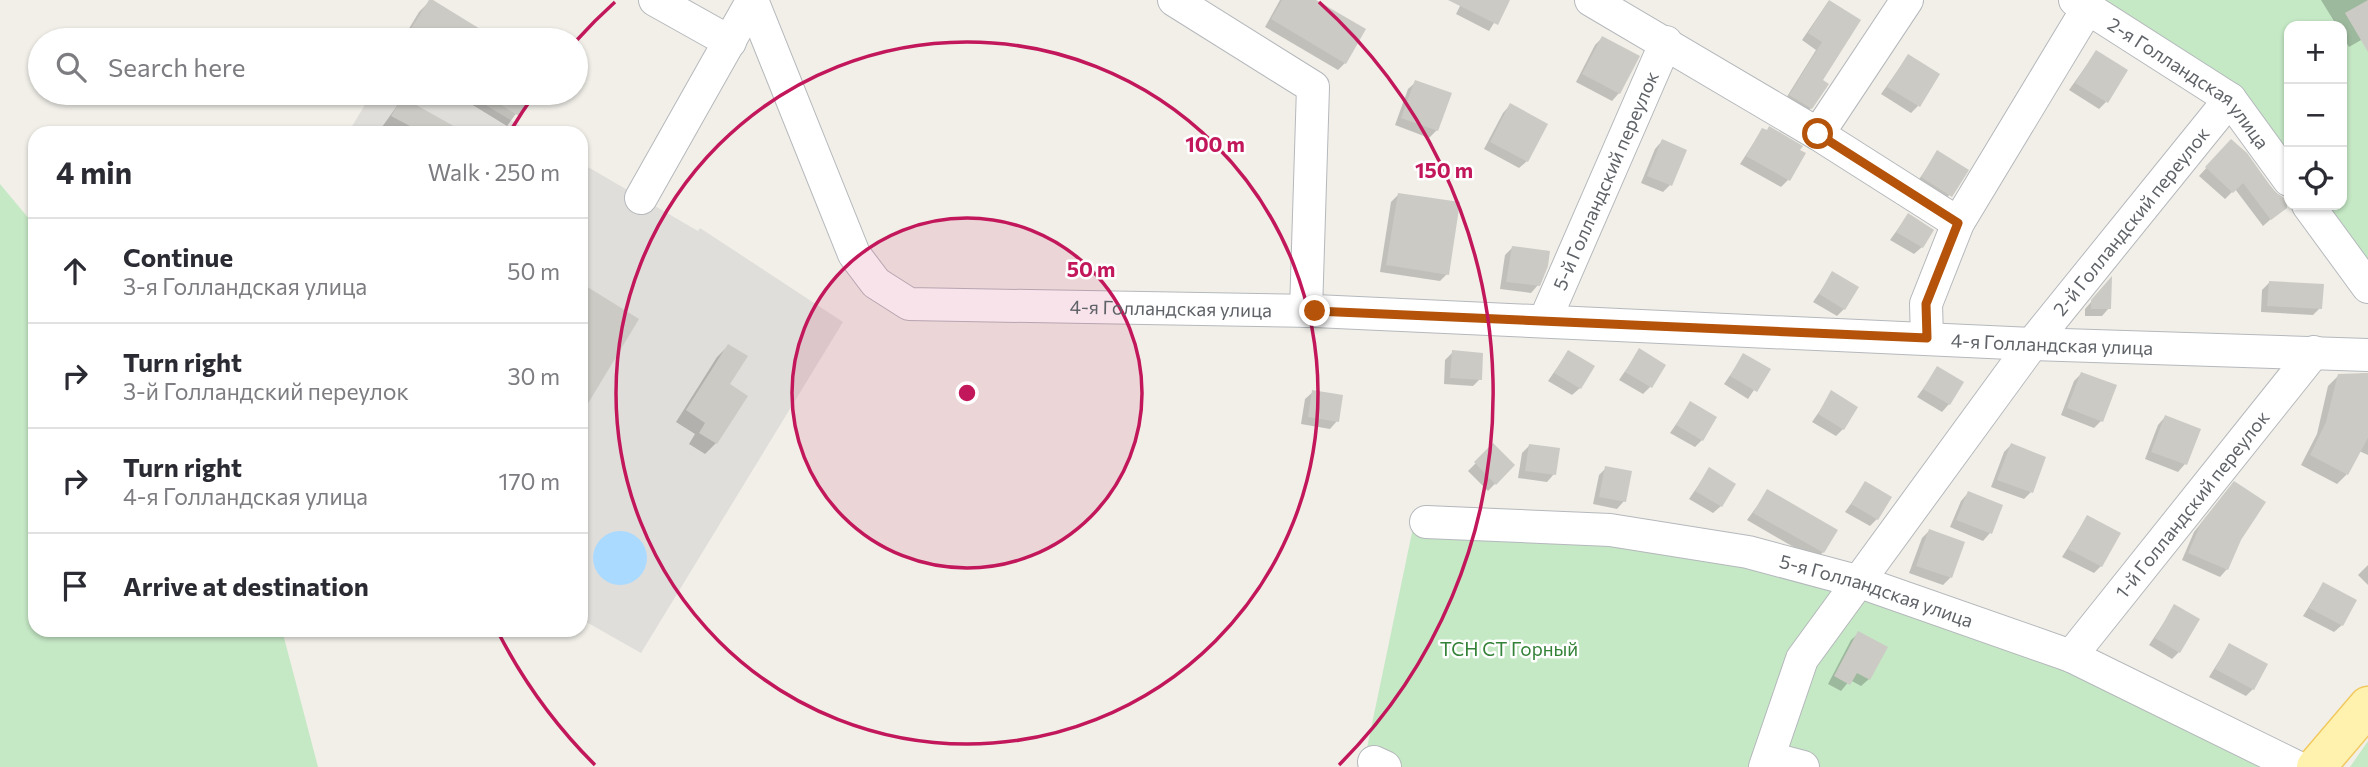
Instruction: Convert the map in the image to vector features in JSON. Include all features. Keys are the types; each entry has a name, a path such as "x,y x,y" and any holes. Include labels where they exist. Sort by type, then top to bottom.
{"main road":[{"path":"2321,764 2368,706"}],"street":[{"path":"655,0 730,42"},
{"path":"1174,0 1313,87 1306,311"},
{"path":"1591,0 1818,134 1958,223"},
{"path":"1818,134 1907,0"},
{"path":"641,198 752,1"},
{"name":"4-я Голландская улица","path":"752,1 854,254 876,284 909,304 1306,311 2032,344 2368,355"},
{"path":"1927,338 1926,304 1958,223 2082,2"},
{"name":"2-я Голландская улица","path":"2082,2 2230,99 2284,173"},
{"name":"5-й Голландский переулок","path":"1545,320 1666,42"},
{"name":"2-й Голландский переулок","path":"1767,762 1802,659 2032,344 2230,99"},
{"path":"2312,210 2368,287"},
{"name":"1-й Голландский переулок","path":"2071,656 2314,352"},
{"name":"5-я Голландская улица","path":"1426,522 1610,530 1748,552 1860,582 2071,656 2321,764"},
{"path":"1767,762 1802,767"}],"shaded area":[{"path":"365,105 486,105 520,126 352,126"},
{"path":"588,167 698,231 700,228 843,322 641,653 588,623"}],"green space":[{"path":"2086,0 2368,0 2368,284 2314,210 2347,210 2347,21 2284,21 2284,169 2230,96"},
{"path":"0,184 28,218 28,637 284,637 318,767 0,767"},
{"name":"ТСН СТ Горный","path":"1414,523 1611,536 1869,592 2069,663 2279,767 1363,767"},
{"path":"2368,741 2368,767 2350,767"}],"water":[{"path":"620,531 639,539 647,558 639,577 620,585 601,577 593,558 601,539"}],"building":[{"path":"429,0 433,0 478,28 412,28"},
{"path":"1282,0 1316,0 1366,29 1346,64 1271,19"},
{"path":"1448,0 1510,0 1498,25"},
{"path":"1829,0 1861,20 1823,80 1829,84 1812,109 1789,95 1822,42 1808,33"},
{"path":"2368,0 2368,52 2345,13"},
{"path":"1602,36 1640,56 1620,94 1582,74"},
{"path":"2096,50 2128,70 2108,103 2075,83"},
{"path":"1908,54 1940,74 1920,107 1887,87"},
{"path":"1415,80 1452,93 1438,131 1401,118"},
{"path":"1510,103 1548,124 1528,162 1490,142"},
{"path":"397,105 416,105 454,126 410,126 391,116"},
{"path":"501,105 526,105 519,116"},
{"path":"1769,126 1803,146 1800,150 1806,153 1790,181 1746,156 1762,128 1767,130"},
{"path":"1662,139 1687,150 1672,186 1647,176"},
{"path":"2231,139 2247,153 2274,191 2284,198 2284,210 2271,220 2243,183 2233,193 2205,167"},
{"path":"1937,150 1969,170 1952,197 1921,177"},
{"path":"1398,193 1460,202 1449,275 1386,265"},
{"path":"1908,213 1934,230 1923,248 1896,232"},
{"path":"1512,246 1550,251 1548,266 1540,286 1506,282"},
{"path":"1832,271 1859,287 1845,310 1819,294"},
{"path":"2112,276 2111,309 2091,309 2091,300"},
{"path":"2269,281 2324,284 2322,309 2267,306"},
{"path":"588,287 639,319 588,403"},
{"path":"728,344 748,356 730,384 748,396 717,444 699,433 705,423 686,410"},
{"path":"1639,348 1666,365 1652,388 1625,372"},
{"path":"1452,350 1483,353 1482,380 1450,378"},
{"path":"1568,350 1595,366 1581,389 1554,373"},
{"path":"1743,353 1771,369 1757,392 1730,376"},
{"path":"1937,366 1964,382 1950,405 1923,389"},
{"path":"2081,372 2117,385 2103,422 2067,408"},
{"path":"2368,373 2368,438 2348,475 2310,455 2326,422 2338,374"},
{"path":"1312,390 1343,395 1339,422 1308,417"},
{"path":"1831,390 1858,407 1844,430 1818,414"},
{"path":"1690,401 1717,417 1703,441 1676,425"},
{"path":"2165,415 2201,429 2187,465 2151,452"},
{"path":"1493,443 1515,465 1496,485 1474,462"},
{"path":"2011,443 2046,457 2033,493 1997,480"},
{"path":"1529,444 1560,448 1556,475 1525,471"},
{"path":"1605,466 1632,471 1626,502 1599,497"},
{"path":"1709,467 1736,484 1722,507 1695,491"},
{"path":"1865,481 1892,497 1878,520 1851,504"},
{"path":"2234,481 2266,502 2241,540 2228,570 2188,553 2201,523"},
{"path":"1767,489 1838,530 1824,553 1753,513"},
{"path":"1968,491 2003,505 1992,534 1956,520"},
{"path":"2087,515 2121,533 2102,567 2068,549"},
{"path":"1929,529 1965,542 1952,578 1916,566"},
{"path":"2323,582 2357,600 2343,626 2309,608"},
{"path":"2174,604 2200,619 2180,653 2155,638"},
{"path":"1858,631 1888,647 1870,680 1857,673 1850,685 1834,676"},
{"path":"2229,643 2268,664 2254,690 2215,669"}],"route":[{"path":"1315,311 1927,338 1926,304 1958,223 1818,134"}]}
